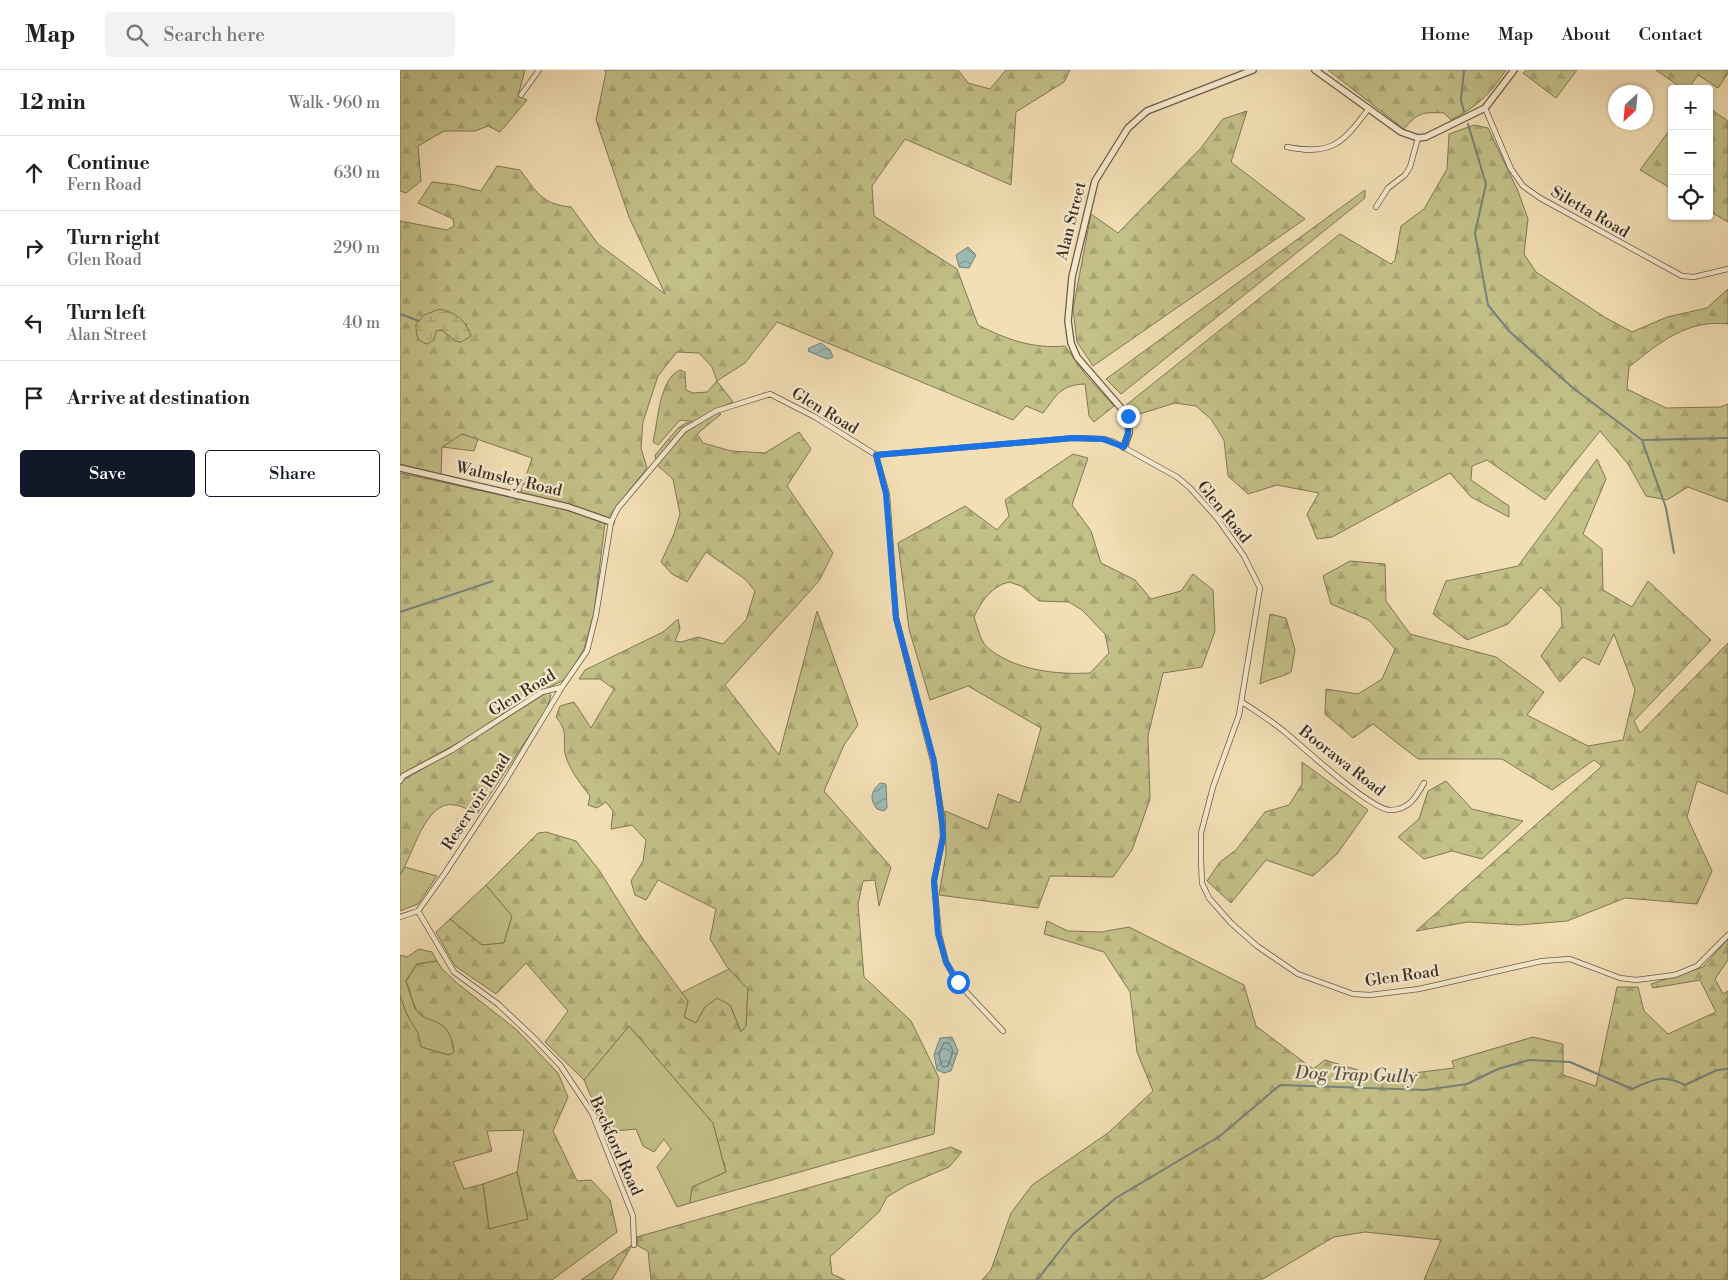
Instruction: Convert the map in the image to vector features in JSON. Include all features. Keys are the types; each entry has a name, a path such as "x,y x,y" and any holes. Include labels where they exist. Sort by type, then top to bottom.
{"street":[{"path":"521,95 540,70"},
{"name":"Alan Street","path":"1124,447 1128,434 1128,416 1077,357 1071,343 1068,321 1072,277 1095,181 1128,128 1147,111 1253,70"},
{"path":"1315,70 1401,132 1418,138 1426,137 1485,108 1514,70"},
{"path":"1287,147 1309,152 1324,150 1339,142 1369,108"},
{"name":"Siletta Road","path":"1485,108 1511,169 1523,186 1540,198 1682,276 1694,277 1728,269"},
{"path":"1376,208 1388,188 1405,175 1410,167 1418,138"},
{"name":"Glen Road","path":"400,781 403,776 452,750 542,692 562,688 587,651 596,615 611,522 618,508 684,430 716,411 770,394 815,417 876,455 1073,438 1103,439 1124,447 1190,488 1217,518 1256,576 1260,588 1240,715 1213,787 1202,833 1202,883 1209,898 1231,923 1279,963 1298,974 1352,994 1370,995 1419,988 1542,961 1570,959 1620,978 1636,980 1676,976 1697,966 1728,935"},
{"path":"876,455 886,494 896,618 934,761 943,837 934,881 938,934 946,962 958,982 1004,1031"},
{"name":"Walmsley Road","path":"400,468 568,507 611,522"},
{"name":"Reservoir Road","path":"418,911 504,783 562,688"},
{"name":"Boorawa Road","path":"1242,702 1286,733 1324,767 1384,808 1396,809 1409,805 1424,783"},
{"path":"400,917 418,911"},
{"name":"Beckford Road","path":"418,911 454,972 498,1004 535,1038 560,1065 592,1113 633,1216 634,1245"}],"green space":[{"path":"400,70 525,70 518,96 527,100 500,132 488,126 475,131 444,131 418,146 421,181 406,193 400,191"},
{"path":"604,70 958,70 968,83 990,89 1006,70 1070,70 1064,82 1016,112 1011,185 905,139 872,186 874,216 957,269 978,325 1020,342 1041,346 1065,346 1085,374 1114,406 1094,422 1089,416 1085,384 1077,385 1070,386 1060,392 1043,413 1026,406 1013,420 777,322 745,363 717,381 712,367 699,353 677,352 658,376 643,422 641,448 647,468 617,506 610,519 568,504 520,494 532,458 462,434 442,447 441,475 400,464 400,221 447,230 454,226 453,219 418,203 432,182 481,191 497,166 520,170 541,196 553,203 571,207 598,244 665,294 629,217 596,120 606,72","holes":["467,324 461,342 455,341 442,330 435,331"]},
{"path":"1328,70 1506,70 1476,105 1460,115 1451,120 1444,113 1421,114 1413,119 1404,129"},
{"path":"1527,70 1577,70 1556,98 1523,73"},
{"path":"1656,70 1728,70 1718,88 1698,75 1691,85 1677,85"},
{"path":"1247,111 1231,162 1305,219 1093,366 1077,342 1073,309 1091,214 1118,233 1200,149 1223,119"},
{"path":"1713,111 1728,121 1728,222 1713,213"},
{"path":"1474,125 1488,128 1518,191 1528,219 1524,254 1536,272 1606,318 1632,332 1667,317 1707,308 1728,289 1728,324 1713,323 1699,325 1674,335 1651,349 1629,367 1627,389 1666,408 1720,407 1728,404 1728,502 1688,487 1667,500 1646,496 1628,464 1600,431 1545,500 1487,460 1472,466 1471,480 1509,506 1509,517 1471,497 1450,473 1332,537 1317,539 1307,514 1319,493 1277,485 1248,494 1228,476 1224,440 1211,419 1196,406 1175,403 1133,416 1125,406 1340,234 1391,264 1395,260 1401,226 1424,209 1447,169 1449,134"},
{"path":"1668,132 1668,187 1640,170"},
{"path":"1365,190 1365,198 1121,394 1106,379"},
{"path":"440,309 460,318 471,336 461,342 455,341 442,330 436,331 434,340 427,344 421,341 417,334 416,324 424,315"},
{"path":"680,370 685,372 686,390 693,393 707,392 717,381 733,402 715,410 696,422 680,420 658,445 653,442 660,402 673,375"},
{"path":"718,412 721,414 697,434 703,443 731,451 765,453 799,432 811,449 787,486 833,553 819,581 725,685 779,755 817,611 858,725 844,745 824,791 891,867 879,906 875,880 863,881 858,904 864,977 911,1021 939,1078 934,1134 690,1203 692,1187 726,1172 713,1123 629,1026 584,1080 545,1042 568,1011 526,963 496,994 455,966 436,932 450,919 482,945 504,943 512,916 486,885 538,833 546,832 576,841 599,870 638,932 688,1001 684,1017 696,1023 705,1007 717,998 730,1005 741,1032 746,1026 748,989 727,967 710,939 716,909 658,880 646,900 635,895 631,881 643,861 646,840 632,825 611,829 613,811 606,802 597,808 588,805 590,796 574,774 567,760 563,728 556,717 560,706 574,702 591,728 614,689 600,679 579,679 585,670 663,632 678,619 680,629 675,641 681,642 698,637 723,644 746,620 755,591 745,579 706,552 687,582 672,574 661,562 674,534 680,514 673,479 657,465 686,432"},
{"path":"686,423 692,423 683,429 656,460 655,455 678,428"},
{"path":"461,434 478,439 474,451 442,447"},
{"path":"1073,454 1088,458 1072,505 1091,531 1101,563 1135,580 1151,599 1181,591 1193,574 1213,590 1215,631 1202,667 1163,673 1148,736 1150,799 1132,850 1113,877 1050,876 1038,908 939,895 946,853 945,811 988,829 998,794 1020,803 1041,728 968,686 930,700 909,629 898,543 965,506 997,530 1009,516 1005,500","holes":["1009,582 1021,586 1039,601 1069,602 1082,610 1105,634 1109,653 1090,673 1049,672 1021,666 1008,661 986,646 980,636 974,617 980,605 992,591 1003,584"]},
{"path":"1597,459 1606,479 1583,534 1602,549 1603,590 1632,607 1648,581 1711,640 1634,721 1640,733 1728,643 1728,794 1697,781 1687,817 1712,871 1697,904 1625,898 1567,921 1519,925 1468,922 1416,931 1602,766 1594,760 1552,790 1502,759 1418,759 1373,724 1353,738 1325,714 1326,689 1358,694 1382,679 1395,649 1369,620 1331,604 1323,576 1350,561 1385,564 1386,601 1410,634 1496,657 1544,692 1527,715 1588,746 1623,740 1635,690 1614,634 1599,665 1583,657 1560,682 1541,656 1562,626 1561,608 1541,587 1508,624 1467,640 1433,614 1446,581 1518,566"},
{"path":"400,473 567,509 605,523 594,613 584,649 566,679 541,691 488,726 400,775"},
{"path":"1270,614 1286,618 1295,650 1291,672 1260,684"},
{"path":"548,692 551,695 547,709 477,814 464,807 455,805 445,806 436,811 421,831 400,875 400,785 405,779"},
{"path":"1302,762 1368,810 1337,854 1313,876 1266,860 1231,903 1207,881 1220,862 1236,850 1265,812 1289,805 1302,784"},
{"path":"1446,781 1472,809 1523,821 1482,859 1452,851 1424,859 1398,837 1419,819 1428,791"},
{"path":"405,867 437,876 418,904 400,911 400,875"},
{"path":"486,885 512,916 504,943 482,945 450,919"},
{"path":"1047,921 1068,931 1101,932 1129,927 1244,985 1256,1026 1313,1069 1325,1060 1381,1077 1454,1068 1452,1061 1533,1037 1563,1044 1563,1075 1596,1086 1617,987 1638,987 1644,1011 1668,1034 1716,1012 1700,980 1653,988 1651,984 1703,967 1728,939 1728,960 1715,979 1723,994 1728,991 1728,1280 1424,1280 1441,1240 1365,1232 1334,1237 1261,1280 982,1280 991,1270 1011,1213 1032,1185 1108,1133 1153,1091 1137,1052 1130,992 1104,952 1044,934"},
{"path":"419,949 432,952 437,961 417,964 406,981 415,1009 429,1019 444,1025 451,1037 454,1052 449,1055 421,1047 400,995 400,955 407,957"},
{"path":"437,961 442,969 457,983 517,1030 558,1073 568,1097 553,1131 577,1181 591,1180 610,1200 617,1232 552,1280 400,1280 400,996 407,1015 418,1033 421,1047 449,1055 454,1052 451,1039 442,1025 424,1017 419,1013 414,1004 406,981 417,964","holes":["524,1130 517,1172 528,1219 489,1229 483,1184 464,1189 453,1162 492,1151 487,1131"]},
{"path":"729,969 748,989 746,1026 741,1032 730,1005 705,1007 696,1023 684,1017 688,1001 681,993"},
{"path":"629,1026 713,1123 726,1172 693,1187 690,1203 677,1207 657,1167 671,1149 664,1139 654,1152 643,1146 636,1129 606,1132 584,1080"},
{"path":"951,1147 962,1152 949,1167 907,1185 887,1197 879,1212 830,1257 832,1274 845,1280 651,1280 648,1251 638,1246 637,1237"},
{"path":"517,1172 528,1220 489,1229 483,1184"},
{"path":"632,1245 612,1280 581,1280"}],"water":[{"path":"968,247 976,255 969,268 959,267 956,255"},
{"path":"821,343 830,350 833,357 827,359 808,351 809,348"},
{"path":"880,783 886,784 887,808 884,811 877,809 872,798 873,792"},
{"path":"952,1037 958,1051 951,1071 944,1073 937,1070 934,1055 940,1038"}],"waterway":[{"path":"1464,70 1461,100 1464,112"},
{"path":"1468,124 1486,184 1475,233 1488,305 1509,331 1573,388 1642,440 1728,438"},
{"path":"400,314 419,321"},
{"path":"1642,440 1666,508 1674,553"},
{"path":"400,612 493,581"},
{"name":"Dog Trap Gully","path":"1037,1280 1073,1234 1116,1198 1220,1136 1280,1085 1425,1090 1467,1084 1498,1069 1529,1060 1570,1062 1632,1089 1658,1079 1671,1080 1685,1085 1717,1070 1728,1069"}],"route":[{"path":"958,982 946,962 938,934 934,904 934,881 943,837 934,761 896,618 886,494 876,455 1073,438 1103,439 1124,447 1130,424 1128,416"}]}
